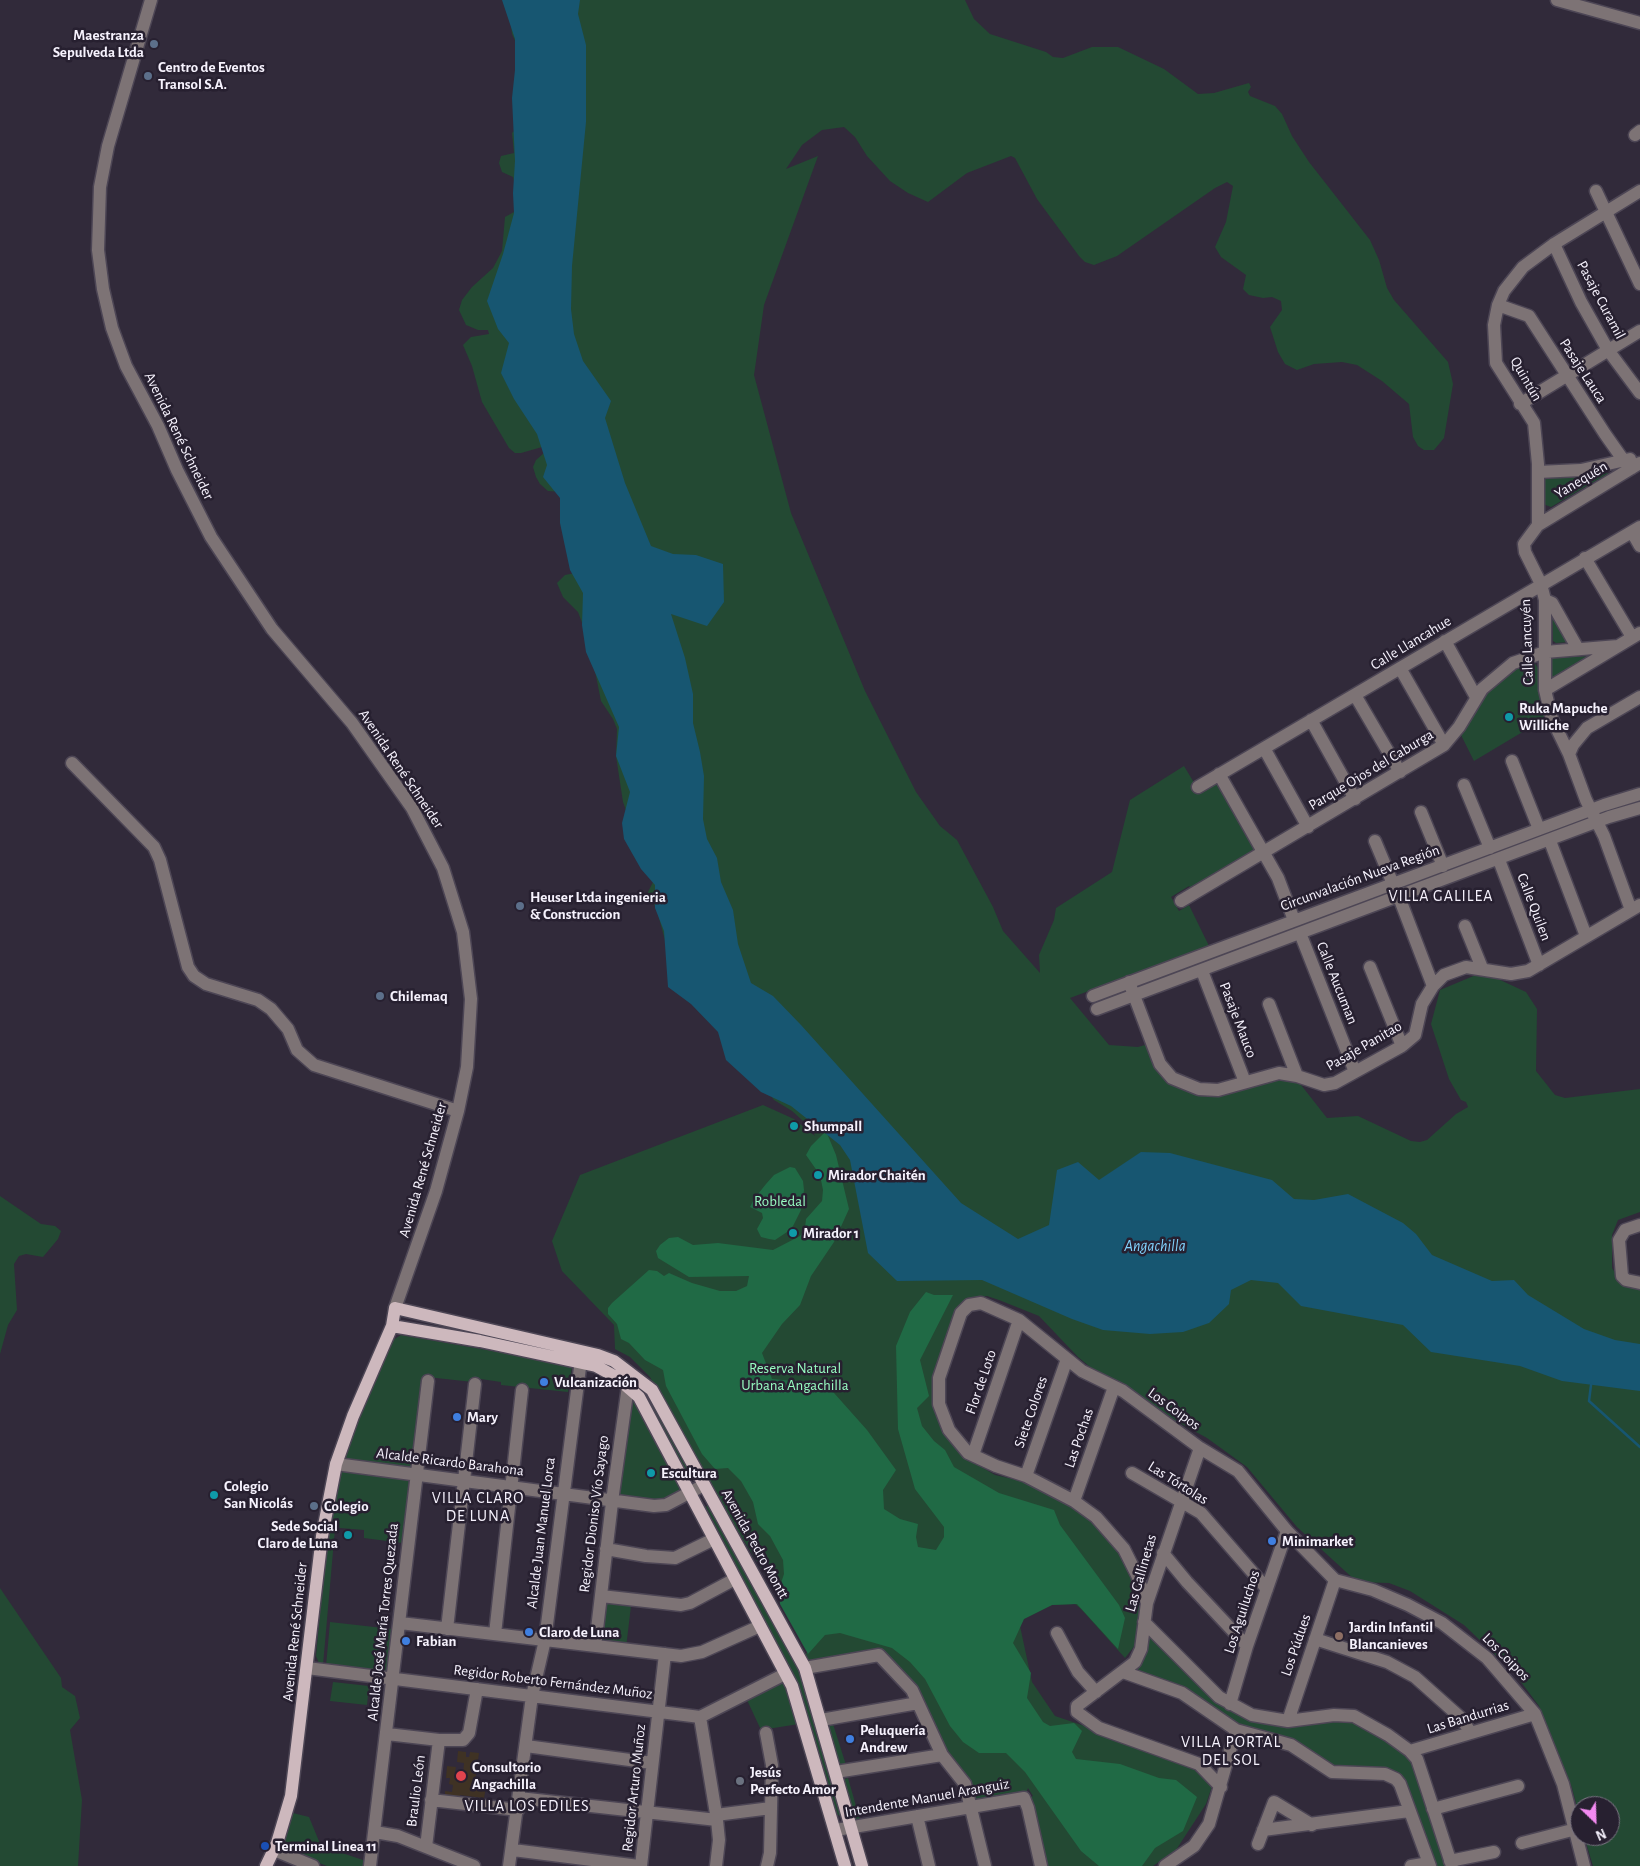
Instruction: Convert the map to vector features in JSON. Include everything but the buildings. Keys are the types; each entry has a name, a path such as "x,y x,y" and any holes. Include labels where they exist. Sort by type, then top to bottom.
{"main road":[{"name":"Avenida René Schneider","path":"266,1866 274,1850 291,1796 322,1536 336,1464 353,1416 392,1326 395,1308"},
{"name":"Avenida Pedro Montt","path":"395,1308 581,1357 628,1386 639,1397 785,1674 800,1708 845,1866"},
{"name":"Avenida Pedro Montt","path":"392,1326 614,1361 652,1390 805,1668 862,1866"}],"street":[{"name":"Avenida René Schneider","path":"151,0 108,146 100,187 99,256 103,290 112,328 126,366 220,552 253,602 293,656 357,730 412,808 443,868 463,932 471,992 470,1044 458,1112 423,1230 395,1308"},
{"path":"1557,0 1640,23"},
{"path":"1596,191 1640,284"},
{"name":"Quintún","path":"1538,525 1538,472 1534,423 1520,404 1496,362 1494,325 1498,305 1508,285 1517,273 1554,244 1640,191"},
{"name":"Pasaje Curamil","path":"1554,244 1581,302 1608,350 1640,393"},
{"name":"Pasaje Lauca","path":"1498,305 1529,316 1566,376 1632,464"},
{"path":"1520,404 1640,331"},
{"path":"1538,472 1581,470 1632,464 1640,457"},
{"name":"Yanequén","path":"1538,525 1632,464"},
{"path":"1538,525 1524,544 1524,552 1541,584"},
{"path":"1636,529 1640,546"},
{"name":"Calle Llancahue","path":"1198,786 1636,529"},
{"path":"1545,690 1636,635 1585,558"},
{"name":"Calle Lancuyén","path":"1541,584 1545,600 1545,690 1552,719 1571,750 1590,810 1604,836 1635,908"},
{"path":"1545,600 1552,603 1578,650"},
{"path":"1445,641 1476,697"},
{"name":"Parque Ojos del Caburga","path":"1181,901 1264,854 1444,746 1459,727 1476,697 1493,678 1513,664 1545,652 1618,646"},
{"path":"1400,668 1444,746"},
{"path":"1355,694 1400,772"},
{"path":"1571,750 1587,728 1640,698"},
{"path":"1311,720 1355,799"},
{"path":"1264,748 1308,827"},
{"path":"1512,761 1539,829"},
{"path":"72,764 154,847 160,860 188,967 194,976 206,984 258,1000 271,1008 288,1029 297,1050 314,1065 458,1112"},
{"path":"1219,774 1278,878 1294,920"},
{"path":"1464,786 1490,848"},
{"name":"Circunvalación Nueva Región","path":"1092,996 1590,810 1640,794"},
{"name":"Circunvalación Nueva Región","path":"1097,1009 1640,808"},
{"path":"1421,812 1443,866"},
{"path":"1375,841 1393,884"},
{"path":"1550,841 1586,936"},
{"name":"Calle Quilen","path":"1499,860 1539,965"},
{"path":"1399,897 1432,986"},
{"name":"Pasaje Panitao","path":"1129,982 1160,1064 1172,1078 1199,1089 1228,1088 1279,1073 1297,1076 1324,1085 1335,1083 1402,1046 1415,1035 1422,1004 1432,986 1444,975 1466,967 1519,974 1539,965 1635,908"},
{"path":"1465,926 1482,968"},
{"name":"Calle Aucuman","path":"1300,933 1355,1072"},
{"path":"1370,967 1402,1046"},
{"name":"Pasaje Mauco","path":"1202,971 1245,1082"},
{"path":"1269,1004 1297,1076"},
{"path":"1640,1225 1625,1230 1619,1240 1622,1276 1628,1281 1640,1283"},
{"name":"Los Coipos","path":"1147,1603 1137,1575 1124,1549 1106,1526 1074,1501 1026,1476 996,1466 973,1455 961,1446 949,1430 939,1404 939,1378 957,1325 965,1308 974,1303 981,1303 1019,1320 1082,1371 1114,1387 1200,1448 1238,1470 1287,1531 1336,1580 1391,1597 1442,1623 1487,1658 1535,1714 1564,1784 1570,1806"},
{"name":"Flor de Loto","path":"973,1455 1019,1320"},
{"name":"Alcalde Juan Manuel Lorca","path":"509,1866 513,1850 532,1696 545,1640 562,1493 581,1357"},
{"name":"Siete Colores","path":"1026,1476 1067,1359"},
{"name":"Alcalde José María Torres Quezada","path":"370,1866 394,1679 428,1381"},
{"path":"447,1628 475,1384"},
{"name":"Regidor Dioniso Vío Sayago","path":"595,1646 628,1386"},
{"name":"Las Pochas","path":"1074,1501 1114,1387"},
{"path":"495,1634 522,1390"},
{"name":"Las Gallinetas","path":"1200,1448 1147,1603 1140,1650 1135,1662 1077,1706 1077,1712 1099,1728 1199,1764 1221,1787"},
{"name":"Alcalde Ricardo Barahona","path":"336,1464 654,1506 666,1505 704,1484"},
{"name":"Las Tórtolas","path":"1132,1473 1201,1513 1267,1588"},
{"name":"Los Aguiluchos","path":"1230,1704 1247,1646 1287,1531"},
{"path":"606,1549 646,1556 675,1558 714,1539"},
{"path":"1163,1552 1187,1582 1247,1646"},
{"path":"601,1596 681,1605 690,1603 735,1579"},
{"name":"Los Púdues","path":"1288,1720 1336,1580"},
{"path":"1144,1622 1219,1697 1252,1715 1288,1720 1334,1715 1354,1716 1388,1735 1417,1759 1451,1863 1494,1852"},
{"path":"400,1623 681,1656 702,1652 760,1626"},
{"path":"1057,1633 1078,1672 1096,1692"},
{"path":"1315,1639 1387,1662 1415,1677 1462,1718 1470,1733"},
{"name":"Regidor Arturo Muñoz","path":"640,1866 666,1654"},
{"path":"805,1668 880,1655 912,1690 942,1755 966,1784 985,1866"},
{"name":"Regidor Roberto Fernández Muñoz","path":"307,1668 700,1717"},
{"path":"1123,1672 1182,1693 1236,1730 1291,1745 1332,1772 1391,1776 1400,1784 1429,1865 1411,1866"},
{"path":"716,1866 719,1840 717,1818 700,1717 785,1674"},
{"path":"387,1734 460,1741 468,1736 477,1689"},
{"path":"821,1720 918,1703"},
{"name":"Las Bandurrias","path":"1410,1752 1535,1714"},
{"path":"1165,1866 1194,1846 1203,1836 1221,1787 1236,1730"},
{"path":"766,1733 772,1765 768,1866"},
{"name":"Braulio León","path":"426,1847 439,1740"},
{"path":"526,1746 652,1763"},
{"path":"836,1772 942,1755"},
{"path":"1433,1809 1518,1786"},
{"name":"Intendente Manuel Aranguiz","path":"836,1830 1024,1798 1041,1866"},
{"path":"432,1800 717,1818 771,1808"},
{"path":"1258,1844 1274,1802 1312,1825"},
{"path":"1263,1830 1409,1811"},
{"path":"917,1816 929,1866"},
{"path":"1522,1843 1570,1831"},
{"path":"375,1832 398,1836 474,1866"},
{"name":"Los Coipos","path":"1580,1846 1584,1866"},
{"path":"274,1850 313,1866"},
{"path":"513,1850 595,1863 640,1866"}],"shaded area":[{"name":"Consultorio Angachilla","path":"458,1751 466,1752 466,1757 469,1757 470,1752 479,1753 475,1782 482,1783 482,1787 486,1787 484,1798 460,1795 460,1799 445,1795 445,1791 452,1792 453,1785 449,1784 450,1778 446,1778 447,1766 456,1767 455,1772 463,1773 464,1763 457,1762"}],"green space":[{"path":"508,0 965,0 974,19 990,34 1046,52 1053,57 1063,58 1092,47 1118,47 1164,69 1198,94 1214,93 1249,83 1251,87 1248,92 1250,96 1275,106 1282,114 1292,136 1309,162 1370,240 1379,260 1387,288 1394,300 1448,362 1453,384 1444,438 1434,450 1424,450 1418,446 1413,437 1409,404 1382,381 1357,365 1342,362 1314,364 1297,370 1285,364 1278,352 1270,327 1282,310 1281,301 1272,297 1263,298 1249,295 1243,289 1246,275 1221,257 1215,247 1226,222 1233,186 1227,182 1215,188 1117,256 1094,265 1085,262 1079,256 1037,199 1015,158 1011,156 967,173 928,202 908,193 890,181 867,156 855,137 844,127 822,130 802,145 786,169 818,156 764,305 754,375 791,513 865,691 916,792 940,826 957,840 993,907 1003,931 1040,973 1039,955 1054,920 1056,908 1112,872 1130,800 1184,766 1199,791 1214,783 1220,785 1255,851 1192,890 1189,886 1171,897 1179,911 1189,905 1209,946 1070,998 1109,1045 1138,1047 1152,1043 1160,1063 1196,1088 1294,1076 1327,1118 1358,1116 1411,1141 1420,1142 1427,1140 1456,1114 1468,1107 1466,1102 1461,1100 1449,1079 1431,1024 1440,990 1483,972 1526,992 1537,1009 1536,1071 1555,1095 1565,1098 1640,1089 1640,1212 1618,1220 1612,1235 1612,1268 1623,1285 1640,1289 1640,1866 1593,1866 1587,1846 1620,1846 1620,1796 1574,1796 1539,1706 1515,1674 1464,1625 1410,1591 1389,1583 1357,1582 1297,1527 1247,1467 1207,1438 1176,1421 1137,1393 1095,1371 1078,1357 1039,1316 987,1296 970,1300 940,1378 945,1418 967,1455 978,1465 995,1475 1026,1482 1056,1495 1098,1525 1121,1550 1143,1598 1136,1644 1125,1658 1075,1604 1052,1605 1024,1619 1020,1626 1032,1682 1055,1716 1165,1753 1214,1780 1206,1804 1176,1850 1153,1866 1044,1866 1028,1798 1033,1796 1028,1788 1025,1796 977,1804 947,1757 926,1712 880,1651 806,1661 803,1656 809,1651 774,1588 705,1480 671,1420 650,1377 630,1357 615,1349 614,1325 562,1271 552,1241 580,1175 763,1105 794,1119 815,1136 812,1129 792,1111 774,1100 666,944 656,907 649,899 648,892 653,882 623,802 616,756 617,729 601,701 589,641 578,612 563,597 557,583 565,575 580,572 562,492 548,491 540,484 536,477 533,467 536,460 544,453 542,447 521,453 515,453 509,448 482,402 472,366 463,345 471,337 489,334 488,330 478,330 466,325 459,310 462,300 472,287 493,268 502,251 505,217 521,208 513,177 502,172 499,163 501,156 514,153 512,133 514,131 517,45 512,34"},
{"path":"1609,473 1551,507 1543,504 1544,480 1548,478"},
{"path":"1552,609 1569,642 1556,643 1553,641"},
{"path":"1593,656 1550,680 1550,660 1552,658"},
{"path":"1533,661 1538,668 1546,718 1474,761 1460,733 1491,687 1515,668"},
{"name":"Reserva Natural Urbana Angachilla","path":"826,1131 836,1155 849,1209 834,1242 811,1276 800,1305 782,1324 762,1353 772,1379 826,1384 867,1430 896,1470 883,1490 884,1509 900,1519 918,1524 916,1537 918,1547 936,1550 944,1537 944,1527 915,1489 898,1429 896,1346 910,1312 926,1292 934,1295 953,1295 920,1360 929,1396 917,1408 922,1426 934,1441 945,1450 954,1467 999,1493 1054,1510 1060,1525 1119,1605 1125,1618 1118,1649 1077,1604 1052,1605 1024,1619 1013,1643 1031,1673 1027,1698 1043,1722 1050,1726 1074,1723 1082,1731 1072,1752 1076,1759 1120,1764 1159,1778 1176,1780 1197,1797 1183,1831 1155,1848 1142,1866 1099,1866 1081,1851 1025,1772 1006,1753 979,1753 963,1742 950,1726 925,1679 910,1662 892,1648 840,1633 825,1635 808,1654 780,1604 779,1589 784,1574 783,1560 770,1536 758,1524 753,1502 741,1481 728,1468 715,1469 702,1454 666,1386 663,1370 645,1360 629,1343 621,1339 617,1324 608,1314 608,1308 612,1303 649,1270 657,1271 664,1276 669,1273 692,1283 720,1291 736,1291 747,1286 749,1276 689,1277 658,1258 656,1251 669,1238 678,1237 693,1245 718,1243 773,1250 800,1236 805,1228 806,1219 822,1201 823,1190 820,1175 806,1155 811,1146"},
{"name":"Robledal","path":"790,1167 795,1168 803,1181 804,1190 801,1210 793,1226 787,1232 775,1240 761,1237 757,1229 763,1218 762,1213 750,1207 754,1199 774,1175"},
{"path":"0,1196 41,1224 55,1226 61,1231 58,1239 43,1257 26,1254 19,1256 14,1264 17,1310 8,1325 0,1354"},
{"path":"401,1335 567,1364 572,1367 568,1392 501,1385 501,1382 474,1378 473,1382 427,1377 413,1465 408,1469 349,1462 346,1457 356,1424 393,1340"},
{"path":"596,1359 611,1365 648,1393 691,1473 687,1475 649,1404"},
{"path":"632,1395 681,1487 680,1493 666,1501 615,1497"},
{"path":"345,1469 405,1476 409,1481 402,1543 364,1538 364,1530 328,1527 337,1472"},
{"path":"709,1503 802,1672 841,1817 837,1814 796,1681 706,1507"},
{"path":"328,1529 335,1529 323,1665 319,1663 316,1656"},
{"path":"0,1588 61,1678 62,1687 75,1696 80,1718 70,1730 82,1800 78,1866 0,1866"},
{"path":"605,1603 631,1606 626,1648 599,1645"},
{"path":"330,1622 392,1629 388,1672 326,1666"},
{"path":"1152,1634 1252,1718 1353,1720 1396,1747 1413,1763 1448,1866 1433,1866 1404,1784 1330,1767 1236,1727 1136,1673 1136,1668 1145,1657 1149,1638"},
{"path":"333,1682 369,1686 367,1705 330,1701"},
{"path":"779,1683 785,1684 789,1690 799,1724 761,1730 747,1700"},
{"path":"833,1724 846,1765 839,1766 827,1726"},
{"path":"848,1778 860,1820 854,1822 842,1780"},
{"path":"293,1813 309,1817 321,1846 366,1861 364,1866 327,1866 281,1848"}],"water":[{"name":"Angachilla","path":"502,0 580,0 578,14 586,45 586,122 572,266 571,309 574,334 583,361 611,401 605,418 625,483 651,546 673,554 696,555 723,564 724,602 707,626 671,614 685,658 693,694 693,723 704,776 703,819 707,839 717,858 721,882 733,910 738,944 751,983 773,996 801,1025 961,1203 1018,1239 1049,1225 1057,1170 1078,1162 1099,1180 1141,1152 1170,1153 1272,1180 1294,1199 1314,1200 1348,1194 1403,1223 1416,1234 1432,1255 1492,1281 1514,1280 1528,1295 1584,1329 1615,1340 1640,1344 1640,1391 1562,1381 1520,1366 1431,1352 1403,1325 1301,1306 1278,1283 1251,1280 1231,1290 1229,1304 1209,1323 1183,1332 1150,1334 1103,1330 1072,1319 982,1280 897,1281 868,1253 850,1160 840,1145 791,1106 761,1092 726,1060 718,1032 691,1004 668,987 664,931 655,908 655,885 641,869 624,839 622,823 630,792 616,756 619,727 586,652 582,625 583,593 570,570 560,523 560,498 543,477 547,465 537,434 514,399 501,373 509,343 498,329 487,301 503,254 514,213 515,161 512,98 515,70 515,39"}],"waterway":[{"path":"1591,1385 1589,1401 1640,1447"}],"place":[{"name":"Maestranza Sepulveda Ltda","path":"154,44"},
{"name":"Centro de Eventos Transol S.A.","path":"148,76"},
{"name":"Ruka Mapuche Williche","path":"1509,717"},
{"name":"Heuser Ltda ingenieria & Construccion","path":"520,906"},
{"name":"Chilemaq","path":"380,996"},
{"name":"Shumpall","path":"794,1126"},
{"name":"Mirador Chaitén","path":"818,1175"},
{"name":"Mirador 1","path":"793,1233"},
{"name":"Vulcanización","path":"544,1382"},
{"name":"Mary","path":"457,1417"},
{"name":"Escultura","path":"651,1473"},
{"name":"Colegio San Nicolás","path":"214,1495"},
{"name":"Colegio","path":"314,1506"},
{"name":"Sede Social Claro de Luna","path":"348,1535"},
{"name":"Minimarket","path":"1272,1541"},
{"name":"Claro de Luna","path":"529,1632"},
{"name":"Jardin Infantil Blancanieves","path":"1339,1636"},
{"name":"Fabian","path":"406,1641"},
{"name":"Peluquería Andrew","path":"850,1739"},
{"name":"Consultorio Angachilla","path":"461,1776"},
{"name":"Jesús Perfecto Amor","path":"740,1781"},
{"name":"Terminal Linea 11","path":"265,1846"}],"district":[{"name":"VILLA GALILEA","path":"1441,896"},
{"name":"VILLA CLARO DE LUNA","path":"478,1507"},
{"name":"VILLA PORTAL DEL SOL","path":"1231,1751"},
{"name":"VILLA LOS EDILES","path":"527,1806"}]}
